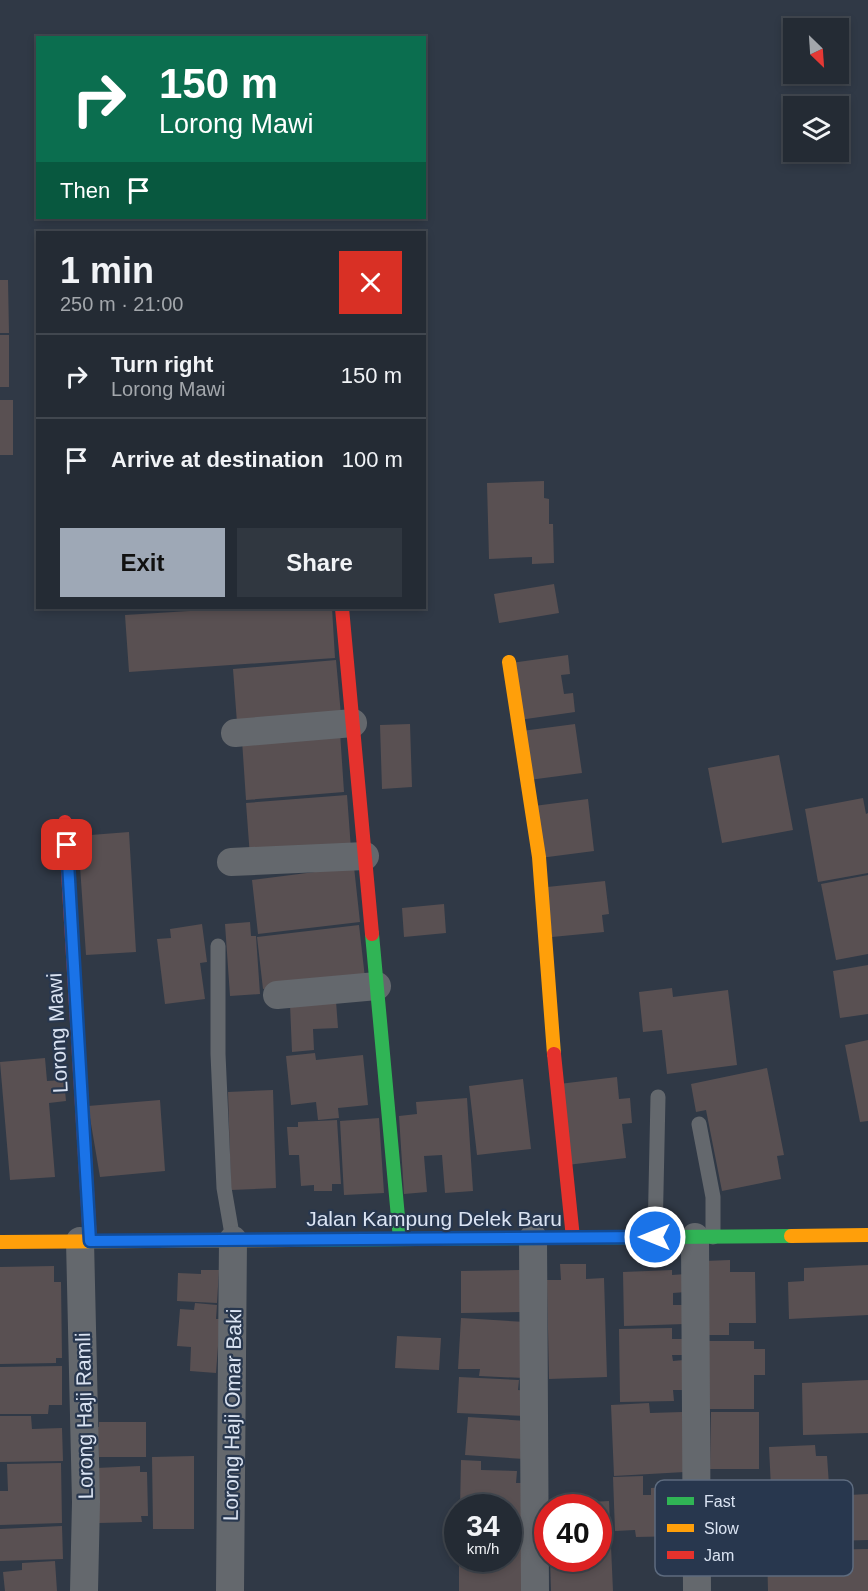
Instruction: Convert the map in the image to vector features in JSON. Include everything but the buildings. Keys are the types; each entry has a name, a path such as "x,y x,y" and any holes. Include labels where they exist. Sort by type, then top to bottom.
{"street":[{"path":"342,609 400,1239"},
{"path":"509,662 539,857 557,1089 573,1238"},
{"path":"235,733 353,723"},
{"name":"Lorong Mawi","path":"65,822 85,1241"},
{"path":"231,862 365,856"},
{"path":"277,995 377,986"},
{"name":"Jalan Kampung Delek Baru","path":"0,1242 868,1235"},
{"path":"699,1480 704,1237"},
{"path":"533,1238 535,1591"},
{"name":"Lorong Haji Omar Baki","path":"230,1591 233,1240"},
{"name":"Lorong Haji Ramli","path":"84,1591 85,1241"},
{"path":"697,1576 697,1591"}],"lane":[{"path":"218,946 218,1054 224,1188 233,1240"},
{"path":"655,1237 658,1097"},
{"path":"699,1124 713,1197 704,1237"}],"traffic: fast":[{"path":"372,934 400,1239"},
{"path":"294,1240 791,1236"}],"traffic: slow":[{"path":"509,662 539,857 554,1054"},
{"path":"791,1236 868,1235"},
{"path":"0,1242 294,1240"}],"traffic: jam":[{"path":"342,609 372,934"},
{"path":"65,822 90,1241"},
{"path":"554,1054 573,1238"}],"route":[{"path":"67,845 90,1241 655,1237"}]}
